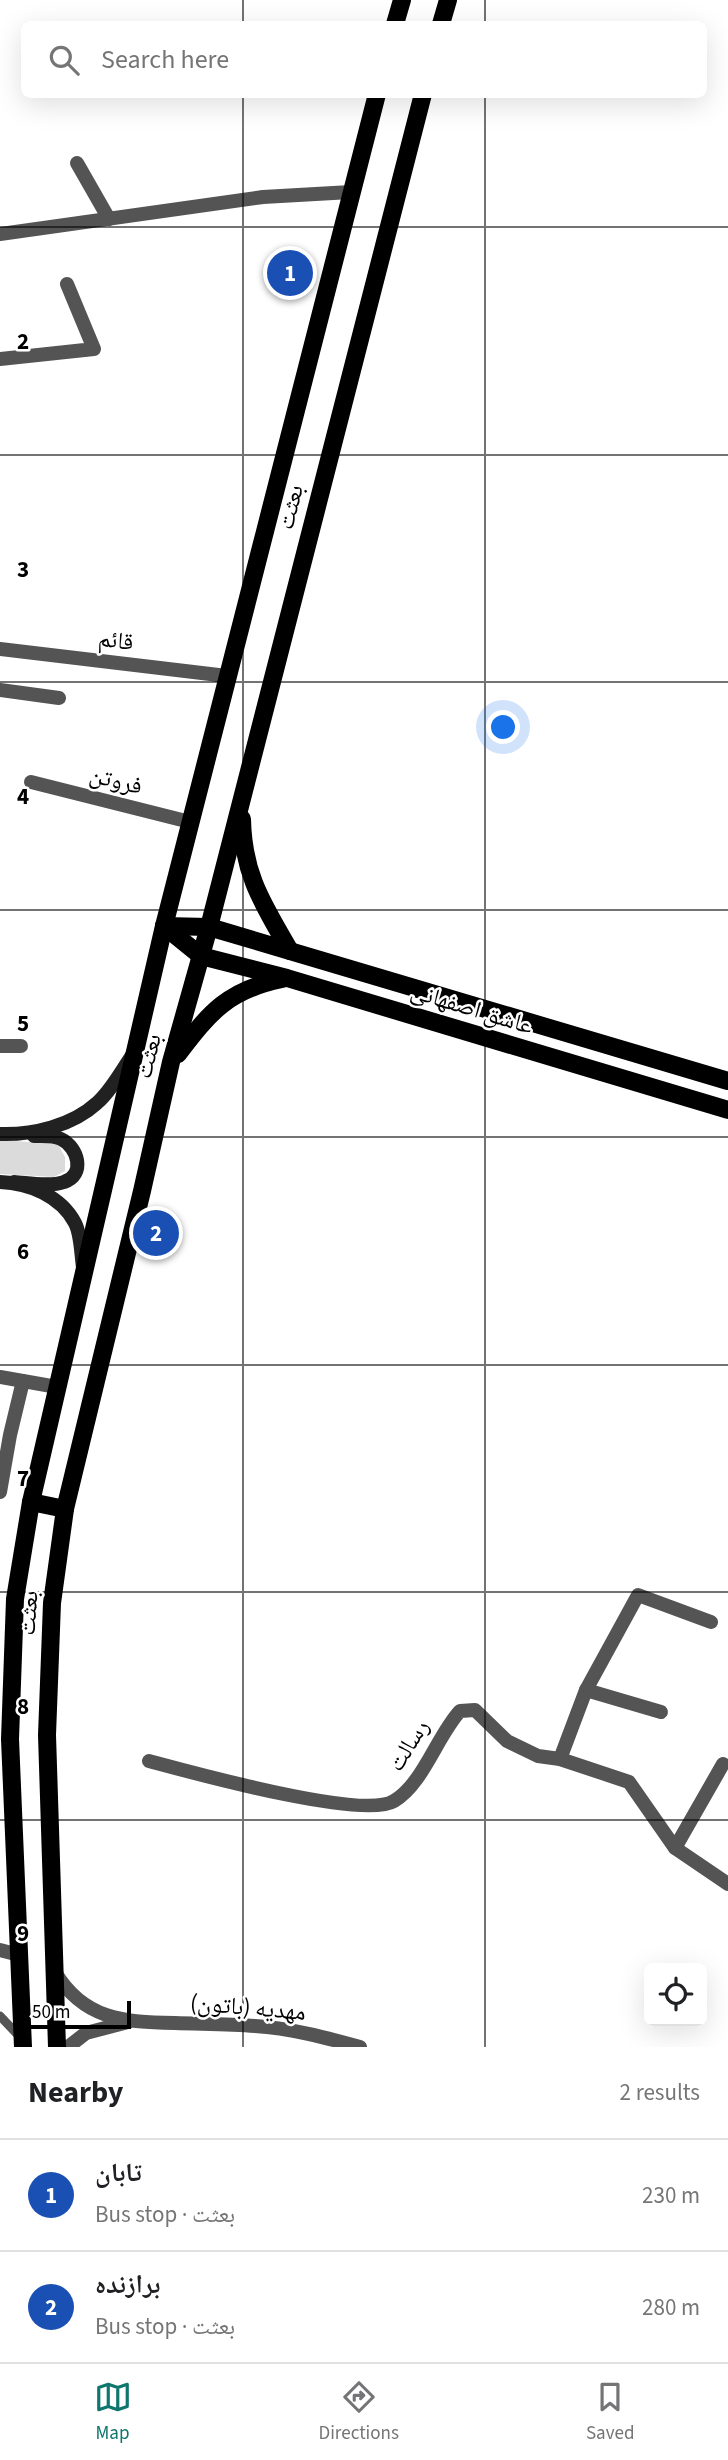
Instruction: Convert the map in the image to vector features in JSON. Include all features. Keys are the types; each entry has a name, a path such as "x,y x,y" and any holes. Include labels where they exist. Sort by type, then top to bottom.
{"main road":[{"path":"397,21 402,0"},
{"path":"443,21 448,0"},
{"name":"بعثت","path":"23,2044 5,1952 15,1599 31,1502 163,926 376,98"},
{"name":"بعثت","path":"57,2047 47,1735 52,1603 65,1509 171,1062 209,928 422,98"},
{"path":"241,795 242,840 248,868 256,892 290,951"},
{"path":"163,926 201,956"},
{"name":"عاشق اصفهانی","path":"163,926 209,928 728,1081"},
{"name":"عاشق اصفهانی","path":"201,956 287,978 728,1110"},
{"path":"171,1062 207,1016 233,996 260,984 287,978"},
{"path":"17,1135 76,1119 99,1102 134,1053"},
{"path":"0,1134 59,1138 73,1147 78,1158 73,1176 66,1182 7,1182"},
{"path":"7,1182 54,1197 76,1224 83,1270"},
{"path":"31,1502 65,1509"}],"street":[{"path":"78,163 109,219"},
{"path":"0,234 263,197 351,191"},
{"path":"0,359 94,349 67,284"},
{"name":"قائم","path":"0,649 227,677"},
{"path":"0,690 59,698"},
{"name":"فروتن","path":"31,782 190,822"},
{"path":"0,1046 21,1046"},
{"path":"0,1377 57,1387"},
{"path":"0,1492 23,1381"},
{"path":"560,1759 586,1690 638,1595 710,1622"},
{"path":"586,1690 661,1712"},
{"name":"رسالت","path":"149,1761 243,1785 317,1800 379,1805 393,1802 406,1791 423,1768 447,1725 460,1711 475,1710 507,1741 538,1756 560,1759 629,1782 675,1848 728,1884"},
{"path":"675,1848 723,1764"},
{"name":"مهدیه (باتون)","path":"55,1972 79,2001 98,2013 130,2022 258,2026 360,2047"},
{"name":"مهدیه (باتون)","path":"68,2047 86,2033 130,2022"}],"lane":[{"path":"0,2016 23,2044"}],"shaded area":[{"path":"0,1140 58,1144 65,1157 65,1171 54,1177 0,1174"}],"place":[{"name":"تابان","path":"290,273"},
{"name":"برازنده","path":"156,1233"}]}
